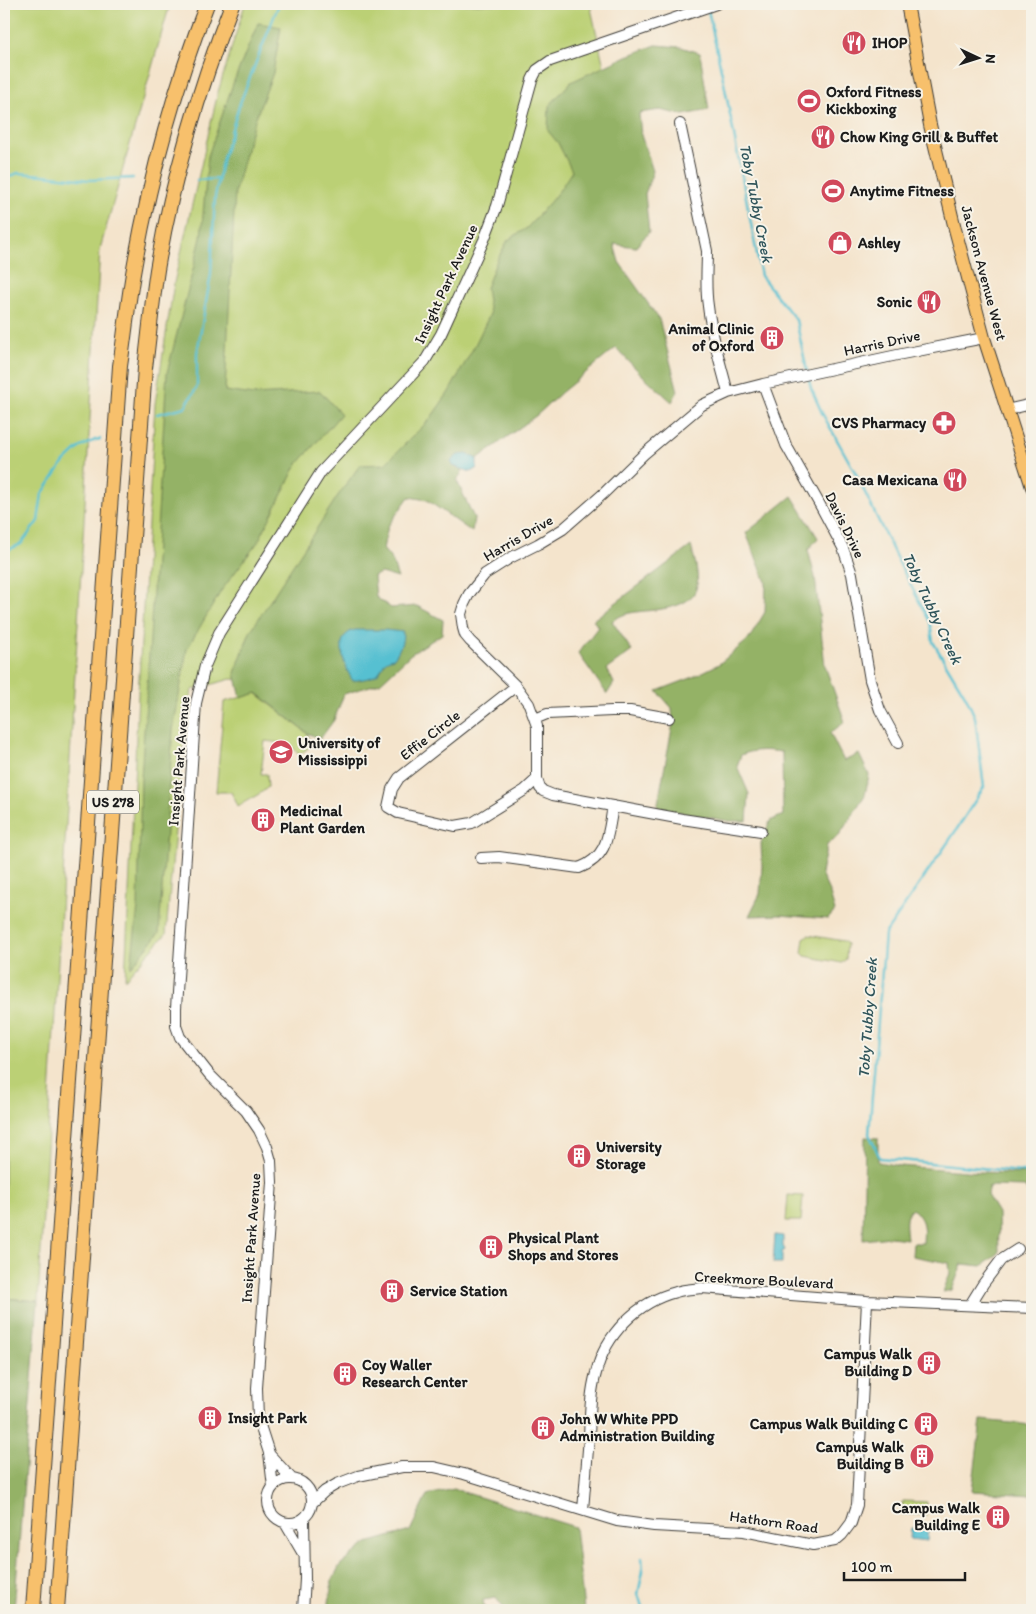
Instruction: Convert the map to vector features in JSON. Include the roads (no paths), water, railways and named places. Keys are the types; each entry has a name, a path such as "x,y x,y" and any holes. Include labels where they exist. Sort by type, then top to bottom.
{"highway":[{"name":"US 278","path":"32,1610 120,366 134,268 152,181 178,86 207,4"},
{"name":"US 278","path":"57,1610 145,368 157,270 176,183 200,95 232,4"}],"main road":[{"name":"Jackson Avenue West","path":"907,4 930,125 955,229 984,338 1032,487"}],"street":[{"name":"Insight Park Avenue","path":"273,1487 269,1453 258,1419 257,1388 272,1182 267,1146 254,1121 209,1074 180,1036 176,1026 196,703 205,666 219,633 321,472 425,361 441,334 484,240 497,206 522,113 537,70 550,61 716,4"},
{"path":"680,124 707,251 706,289 708,308 728,393"},
{"name":"Harris Drive","path":"537,779 537,734 535,719 529,704 516,686 465,635 461,614 464,604 485,574 563,529 644,454 702,405 728,393 763,384 984,338"},
{"name":"Davis Drive","path":"763,384 786,445 843,548 852,574 870,680 880,710 898,742"},
{"path":"1006,410 1032,404"},
{"name":"Effie Circle","path":"516,686 399,778 392,790 388,807 398,813 455,826 472,823 525,790 537,779"},
{"path":"535,719 547,714 612,711 630,711 668,718"},
{"path":"537,779 540,788 546,794 682,819 761,831"},
{"path":"481,858 499,857 579,868 589,864 598,856 605,845 613,806"},
{"path":"970,1305 1001,1260 1018,1249"},
{"name":"Creekmore Boulevard","path":"583,1510 591,1398 596,1372 604,1351 617,1330 635,1312 653,1301 676,1291 702,1288 867,1301"},
{"path":"867,1301 1032,1308"},
{"name":"Hathorn Road","path":"303,1610 305,1579 303,1555 304,1519 311,1508 312,1502 325,1490 337,1484 358,1476 402,1466 434,1467 464,1474 617,1521 654,1526 744,1531 813,1544 835,1541 851,1522 857,1505 867,1301"},
{"path":"269,1453 292,1479"},
{"path":"273,1487 285,1479 292,1479"},
{"name":"Hathorn Road","path":"292,1479 305,1484 337,1484"},
{"path":"305,1484 309,1489 312,1502"},
{"name":"Hathorn Road","path":"273,1487 270,1492 269,1505 274,1516 285,1523 303,1555"},
{"path":"285,1523 304,1519"}],"water":[{"path":"467,454 477,459 477,468 471,472 453,466 451,461 458,455"},
{"path":"355,630 403,632 403,636 398,652 394,658 385,661 378,674 353,681 345,666 342,642 349,632"},
{"path":"775,1235 783,1236 785,1250 782,1252 782,1263 773,1263"},
{"path":"911,1528 928,1529 927,1541 910,1539"}],"waterway":[{"path":"157,414 185,407 197,387 197,353 211,274 215,197 222,161 240,103 279,4"},
{"name":"Toby Tubby Creek","path":"708,10 761,276 796,320 807,371"},
{"path":"4,179 18,173 89,180 133,178"},
{"path":"197,180 218,179"},
{"name":"Toby Tubby Creek","path":"808,376 822,413 856,474 930,622 933,642 966,697 975,717 984,787 885,934 869,1134 880,1158 1032,1173"},
{"path":"4,552 21,544 38,521 42,494 64,462 79,448 100,439"},
{"path":"642,1558 643,1571 638,1594 643,1610"}],"place":[{"name":"IHOP","path":"854,43"},
{"name":"Oxford Fitness Kickboxing","path":"809,101"},
{"name":"Chow King Grill & Buffet","path":"823,137"},
{"name":"Anytime Fitness","path":"833,191"},
{"name":"Ashley","path":"840,243"},
{"name":"Sonic","path":"929,302"},
{"name":"Animal Clinic of Oxford","path":"772,338"},
{"name":"CVS Pharmacy","path":"944,423"},
{"name":"Casa Mexicana","path":"955,480"},
{"name":"University of Mississippi","path":"281,752"},
{"name":"Medicinal Plant Garden","path":"263,820"},
{"name":"University Storage","path":"579,1156"},
{"name":"Physical Plant Shops and Stores","path":"491,1247"},
{"name":"Service Station","path":"392,1291"},
{"name":"Campus Walk Building D","path":"929,1363"},
{"name":"Coy Waller Research Center","path":"345,1374"},
{"name":"Insight Park","path":"210,1418"},
{"name":"Campus Walk Building C","path":"926,1424"},
{"name":"John W White PPD Administration Building","path":"543,1428"},
{"name":"Campus Walk Building B","path":"922,1456"},
{"name":"Campus Walk Building E","path":"998,1517"}]}
